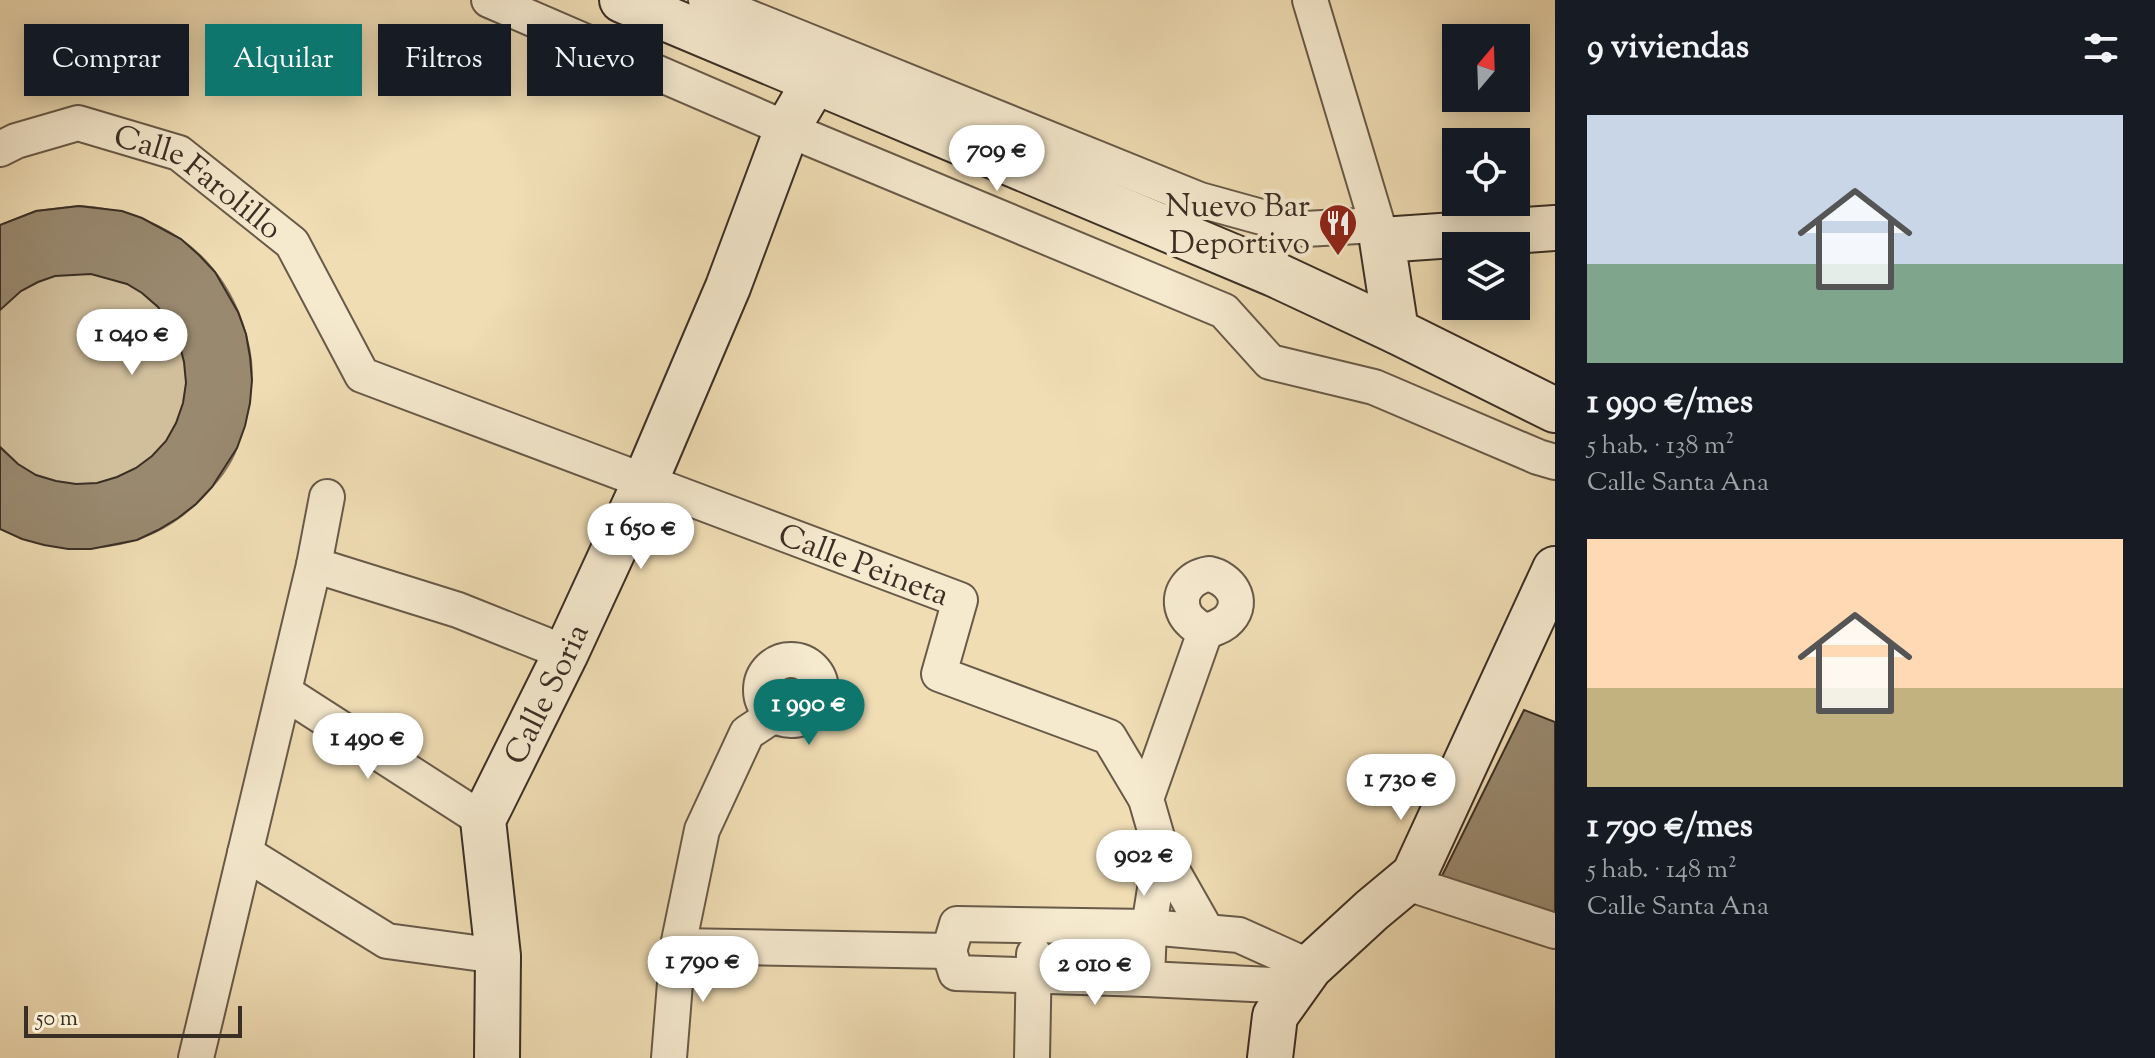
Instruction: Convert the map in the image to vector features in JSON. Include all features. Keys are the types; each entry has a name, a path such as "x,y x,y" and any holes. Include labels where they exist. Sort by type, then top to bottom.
{"street":[{"path":"489,0 787,129 1224,311 1270,362 1374,387 1555,462"},
{"path":"622,0 1259,268 1396,331 1555,410"},
{"path":"706,0 1200,200 1305,229 1379,232 1555,228"},
{"path":"1310,0 1379,232 1396,331"},
{"name":"Calle Soria","path":"483,820 566,653 645,482 728,287 787,129 815,81"},
{"name":"Calle Farolillo","path":"0,149 16,141 78,123 179,153 292,243 362,375"},
{"name":"Calle Peineta","path":"362,375 960,600 939,674 1109,737 1146,799 1161,851"},
{"path":"196,1058 314,565 327,497"},
{"path":"314,565 458,610 566,653"},
{"path":"1270,1058 1275,1016 1303,977 1414,875 1555,569"},
{"path":"1146,799 1205,632"},
{"path":"284,692 483,820 498,956 497,1058"},
{"path":"669,1058 678,946 702,830 747,733 774,715"},
{"path":"1147,979 1149,927 1161,851"},
{"path":"1161,851 1207,932"},
{"path":"245,853 387,941 498,956"},
{"path":"1404,882 1555,931"},
{"path":"678,946 953,938 1035,927 1149,927 1239,935 1303,977"},
{"path":"1032,1058 1035,927"},
{"path":"953,938 956,973 1147,979 1303,977"}],"shaded area":[{"path":"79,206 106,209 157,225 199,254 231,296 244,329 252,367 250,391 237,447 227,467 203,497 158,531 133,541 80,548 27,539 0,529 0,225 36,211"}],"building":[{"path":"79,206 122,211 142,218 181,239 199,255 215,272 238,312 246,334 252,380 245,426 237,448 212,487 196,504 178,518 137,540 91,549 44,545 0,529 0,447 36,475 56,481 97,483 117,477 136,468 166,441 183,403 186,383 179,342 170,324 158,307 127,284 91,274 55,276 21,291 0,310 0,225 36,211"},
{"path":"1524,710 1555,722 1555,924 1436,888"}],"place":[{"name":"Nuevo Bar Deportivo","path":"1338,257"}]}
